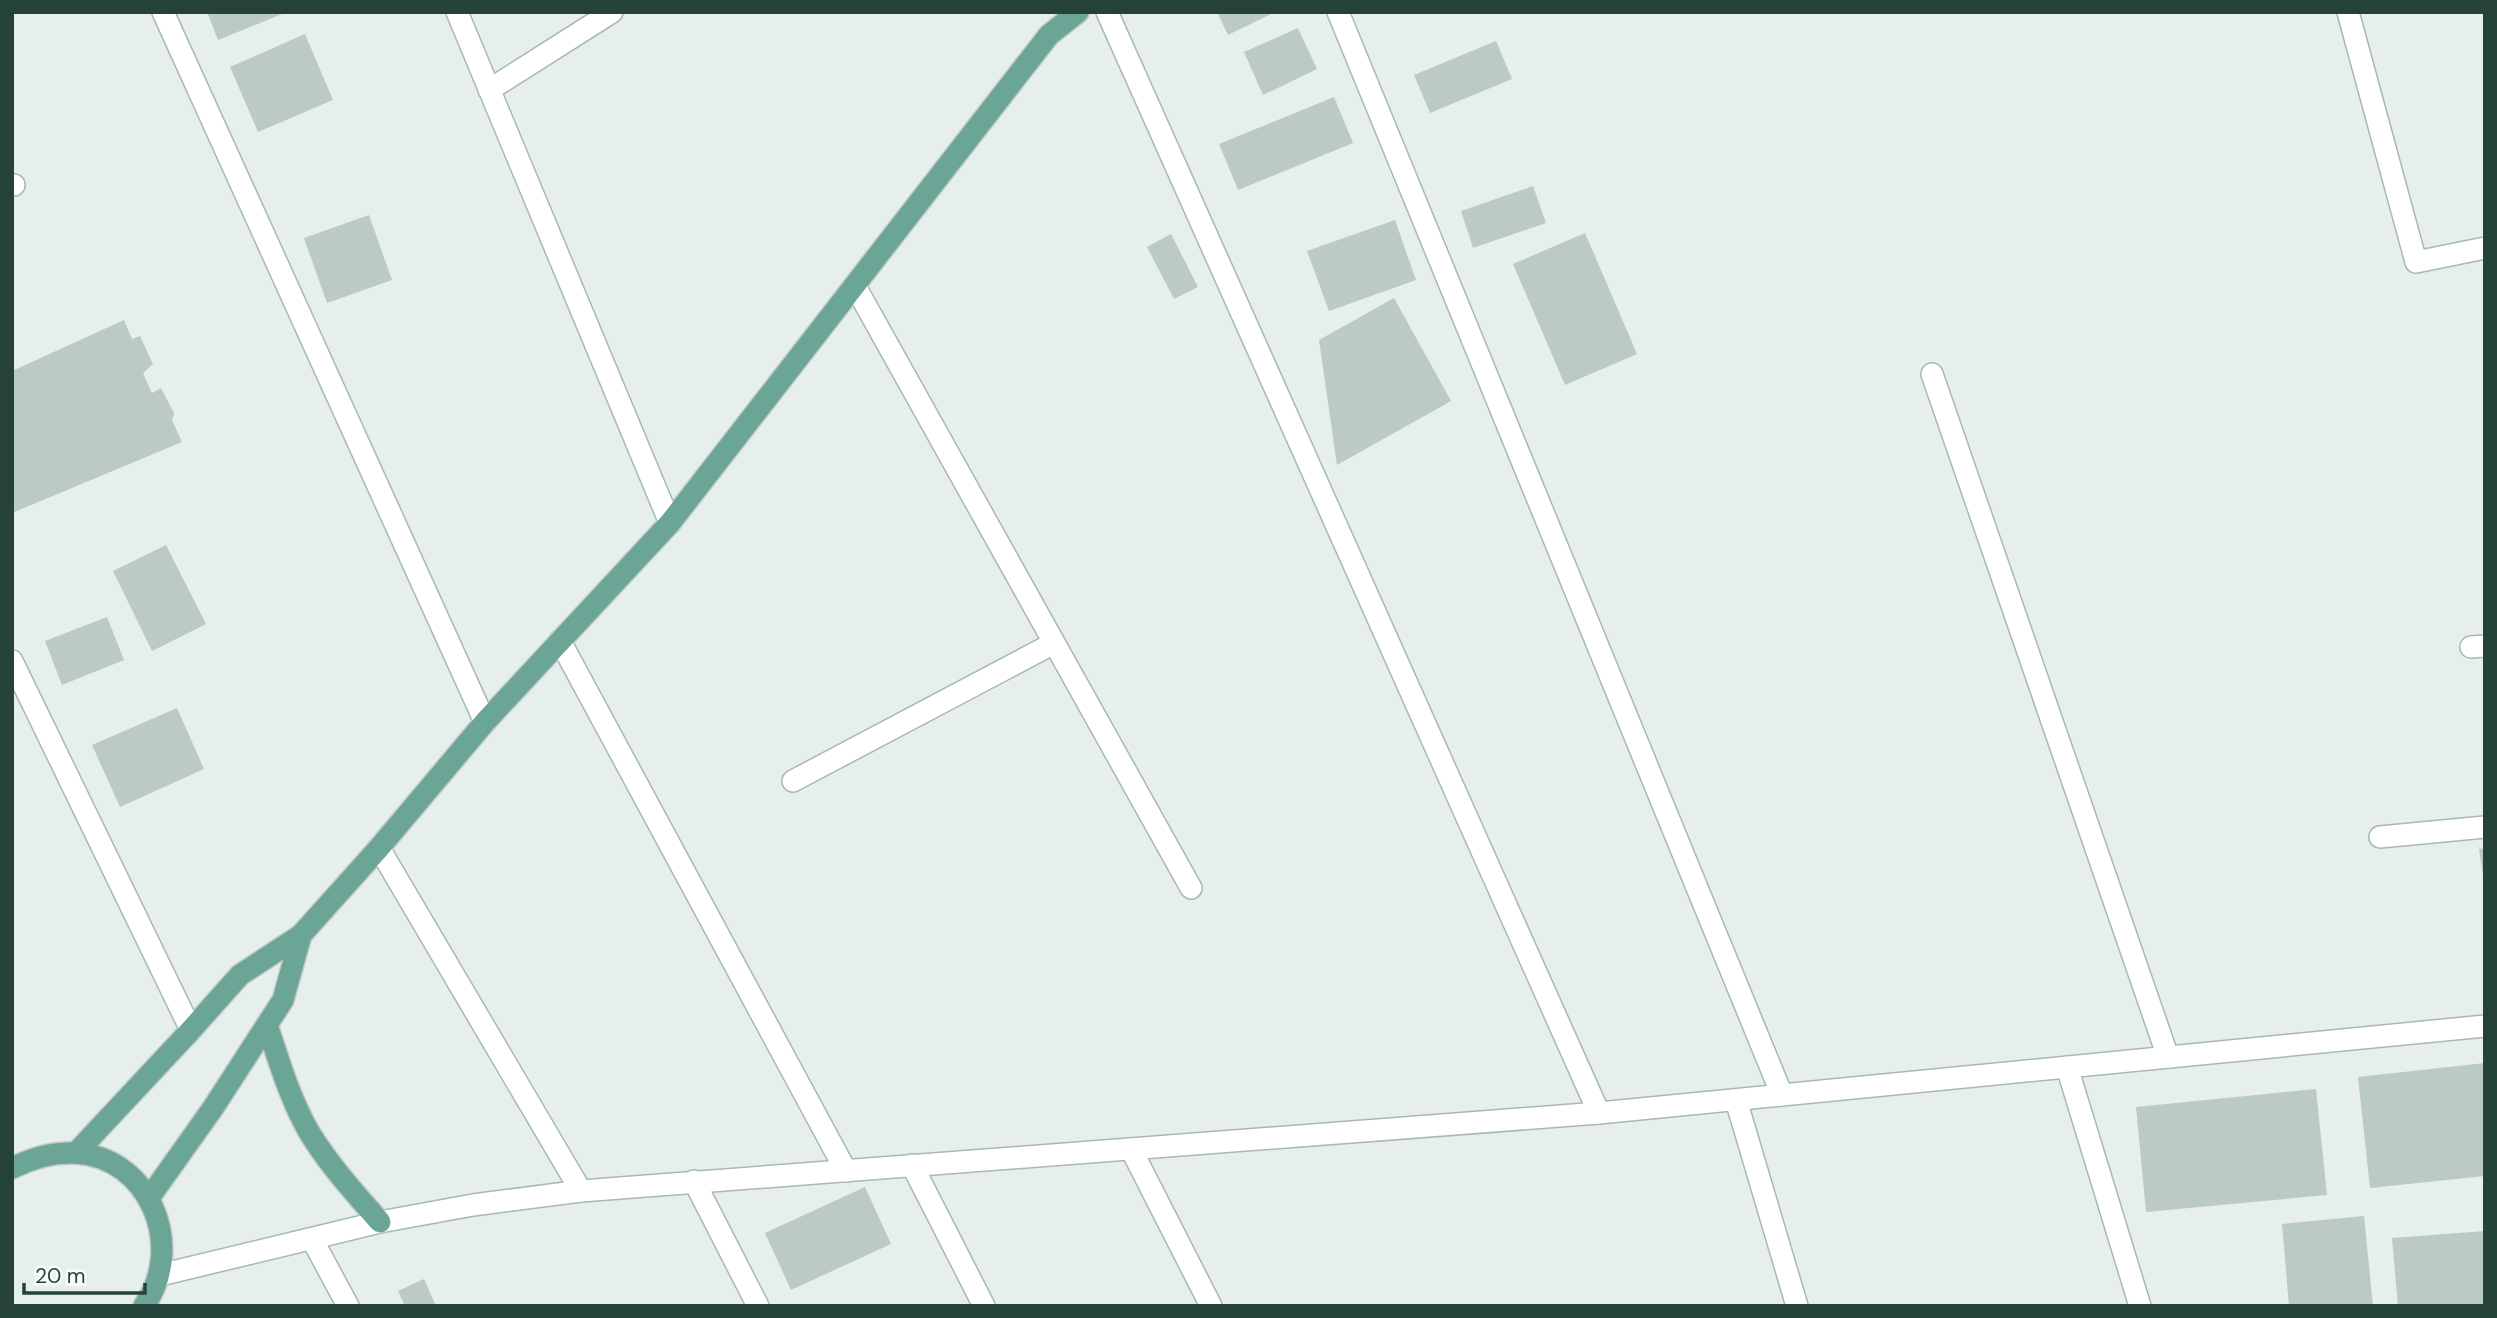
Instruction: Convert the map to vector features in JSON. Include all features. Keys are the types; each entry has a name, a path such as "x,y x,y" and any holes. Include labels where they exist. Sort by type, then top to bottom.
{"main road":[{"path":"76,1153 240,975 301,935 379,848 485,722 670,523 1049,35 1078,12"},
{"path":"149,1198 283,1000 301,935"},
{"path":"267,1025 290,1094 308,1130 330,1163 380,1222"},
{"path":"12,1168 43,1155 76,1153 105,1160 130,1176 149,1198 159,1222 163,1248 160,1275 144,1306"}],"street":[{"path":"163,12 485,722"},
{"path":"457,12 670,523"},
{"path":"489,90 612,12"},
{"path":"1107,12 1598,1113"},
{"path":"1338,12 1782,1095"},
{"path":"2348,12 2416,262 2485,248"},
{"path":"855,286 1191,888"},
{"path":"1932,374 2168,1057"},
{"path":"560,641 846,1171"},
{"path":"793,780 1054,643"},
{"path":"12,661 191,1030"},
{"path":"2380,837 2485,827"},
{"path":"379,848 581,1191"},
{"path":"160,1275 380,1222 473,1205 581,1191 1598,1113 2485,1026"},
{"path":"2067,1067 2140,1306"},
{"path":"1737,1100 1797,1306"},
{"path":"1131,1149 1210,1306"},
{"path":"912,1166 984,1306"},
{"path":"694,1181 758,1306"},
{"path":"312,1239 348,1306"}],"building":[{"path":"207,12 287,12 218,40"},
{"path":"1217,12 1275,12 1228,35"},
{"path":"1298,28 1317,69 1263,95 1244,52"},
{"path":"305,34 333,100 258,132 230,67"},
{"path":"1496,41 1512,79 1430,113 1414,75"},
{"path":"1334,97 1353,143 1238,190 1219,144"},
{"path":"1533,186 1546,223 1473,248 1461,211"},
{"path":"369,215 392,280 327,303 304,238"},
{"path":"1395,220 1416,280 1329,311 1307,251"},
{"path":"1585,233 1637,354 1565,385 1513,264"},
{"path":"1171,234 1198,287 1174,299 1147,247"},
{"path":"1394,298 1451,401 1337,465 1319,340"},
{"path":"124,320 132,339 140,336 153,364 143,373 152,393 161,388 174,413 172,420 182,442 12,513 12,371"},
{"path":"166,545 206,624 152,651 113,571"},
{"path":"107,617 124,660 62,685 45,641"},
{"path":"177,708 204,769 120,807 92,745"},
{"path":"2485,848 2485,876 2483,876 2479,849"},
{"path":"2485,1063 2485,1176 2370,1188 2358,1077"},
{"path":"2316,1089 2327,1195 2146,1212 2136,1107"},
{"path":"865,1187 891,1244 791,1290 765,1233"},
{"path":"2364,1216 2373,1306 2289,1306 2282,1224"},
{"path":"2485,1231 2485,1306 2398,1306 2392,1238"},
{"path":"424,1279 436,1306 405,1306 398,1291"}]}
